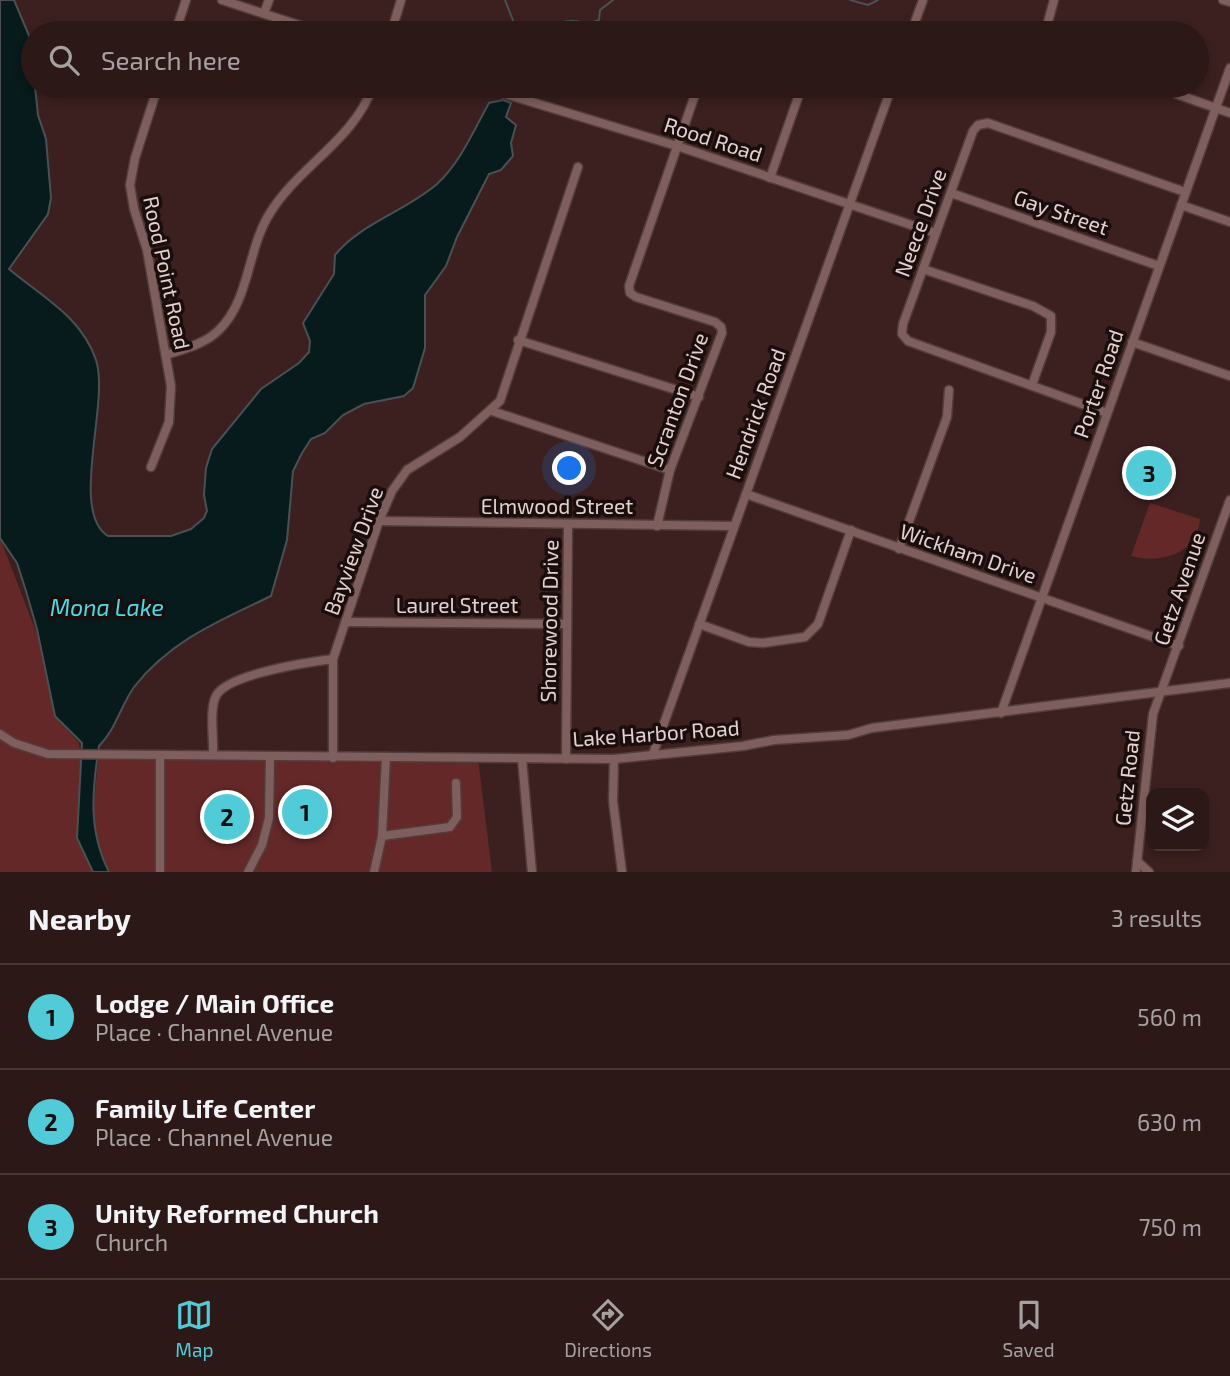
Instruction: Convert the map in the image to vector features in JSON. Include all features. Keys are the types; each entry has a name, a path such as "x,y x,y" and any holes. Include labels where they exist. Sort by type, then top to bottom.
{"street":[{"path":"179,21 186,0"},
{"path":"222,0 288,21"},
{"path":"264,13 269,0"},
{"path":"395,21 401,0"},
{"path":"915,21 923,0"},
{"path":"1048,21 1054,0"},
{"path":"1223,0 1230,2"},
{"name":"Porter Road","path":"1001,713 1230,68"},
{"name":"Rood Point Road","path":"151,467 162,443 172,402 147,250 134,209 130,185 135,158 154,98"},
{"path":"166,355 199,344 218,331 232,313 253,248 270,213 359,116 367,98"},
{"name":"Rood Road","path":"519,98 677,146 935,233"},
{"path":"677,146 694,98"},
{"path":"770,178 798,98"},
{"name":"Hendrick Road","path":"653,754 888,98"},
{"path":"1188,98 1230,113"},
{"name":"Neece Drive","path":"1031,385 908,341 902,334 935,233 973,131 978,125 988,123 1185,192"},
{"name":"Scranton Drive","path":"657,526 670,470 722,332 721,327 629,293 629,286 677,146"},
{"name":"Bayview Drive","path":"333,758 333,659 379,521 392,491 407,470 460,437 492,411 506,386 578,167"},
{"name":"Gay Street","path":"951,193 1159,266"},
{"path":"1181,205 1230,222"},
{"path":"923,269 1033,306 1051,316 1051,332 1031,385 1107,413"},
{"path":"519,340 698,397"},
{"path":"1132,342 1230,376"},
{"path":"899,549 947,417 949,390"},
{"path":"492,411 670,470"},
{"name":"Wickham Drive","path":"746,494 1179,646"},
{"name":"Getz Avenue","path":"1162,691 1230,500"},
{"name":"Elmwood Street","path":"379,521 734,526"},
{"name":"Shorewood Drive","path":"566,759 568,525"},
{"path":"699,624 749,642 763,643 806,637 818,624 851,530"},
{"name":"Laurel Street","path":"346,622 567,624"},
{"path":"214,755 215,700 219,691 244,677 333,659"},
{"name":"Lake Harbor Road","path":"0,734 32,750 74,754 614,759 743,746 774,740 848,735 872,728 1230,683"},
{"name":"Getz Road","path":"1136,872 1153,713 1162,691"},
{"path":"160,755 160,872"},
{"path":"248,872 262,845 269,818 270,757"},
{"path":"374,872 382,836 386,757"},
{"path":"614,759 613,801 622,872"},
{"path":"522,760 532,872"},
{"path":"382,836 450,827 457,817 457,783"},
{"path":"1137,861 1149,872"}],"shaded area":[{"path":"1150,503 1200,519 1198,531 1192,541 1176,554 1154,559 1131,556"},
{"path":"0,538 40,642 55,716 79,743 82,787 77,838 92,872 0,872"},
{"path":"99,754 478,759 492,872 109,872 95,840 92,820"}],"water":[{"name":"Mona Lake","path":"0,0 14,0 23,21 21,98 36,98 38,115 46,139 51,198 48,214 9,269 71,319 81,331 96,360 99,379 91,481 92,504 97,523 108,536 171,536 191,529 204,518 207,511 204,495 206,468 212,449 261,389 299,363 309,352 310,341 303,323 334,274 335,255 358,234 437,184 460,156 489,103 503,100 511,103 506,117 516,125 511,143 513,156 501,170 489,174 457,237 446,266 425,295 425,348 413,388 404,396 364,404 343,415 325,433 311,439 293,471 287,540 271,596 197,633 164,656 134,687 110,732 99,746 93,810 102,857 109,872 93,872 77,838 82,743 55,716 37,629 26,591 17,563 0,538"}],"waterway":[{"path":"505,0 513,21"},
{"path":"595,21 599,20 600,10 613,0"},
{"path":"850,0 868,5 878,0"},
{"path":"567,21 575,21"}],"place":[{"name":"Unity Reformed Church","path":"1149,473"},
{"name":"Lodge / Main Office","path":"305,812"},
{"name":"Family Life Center","path":"227,817"}]}
